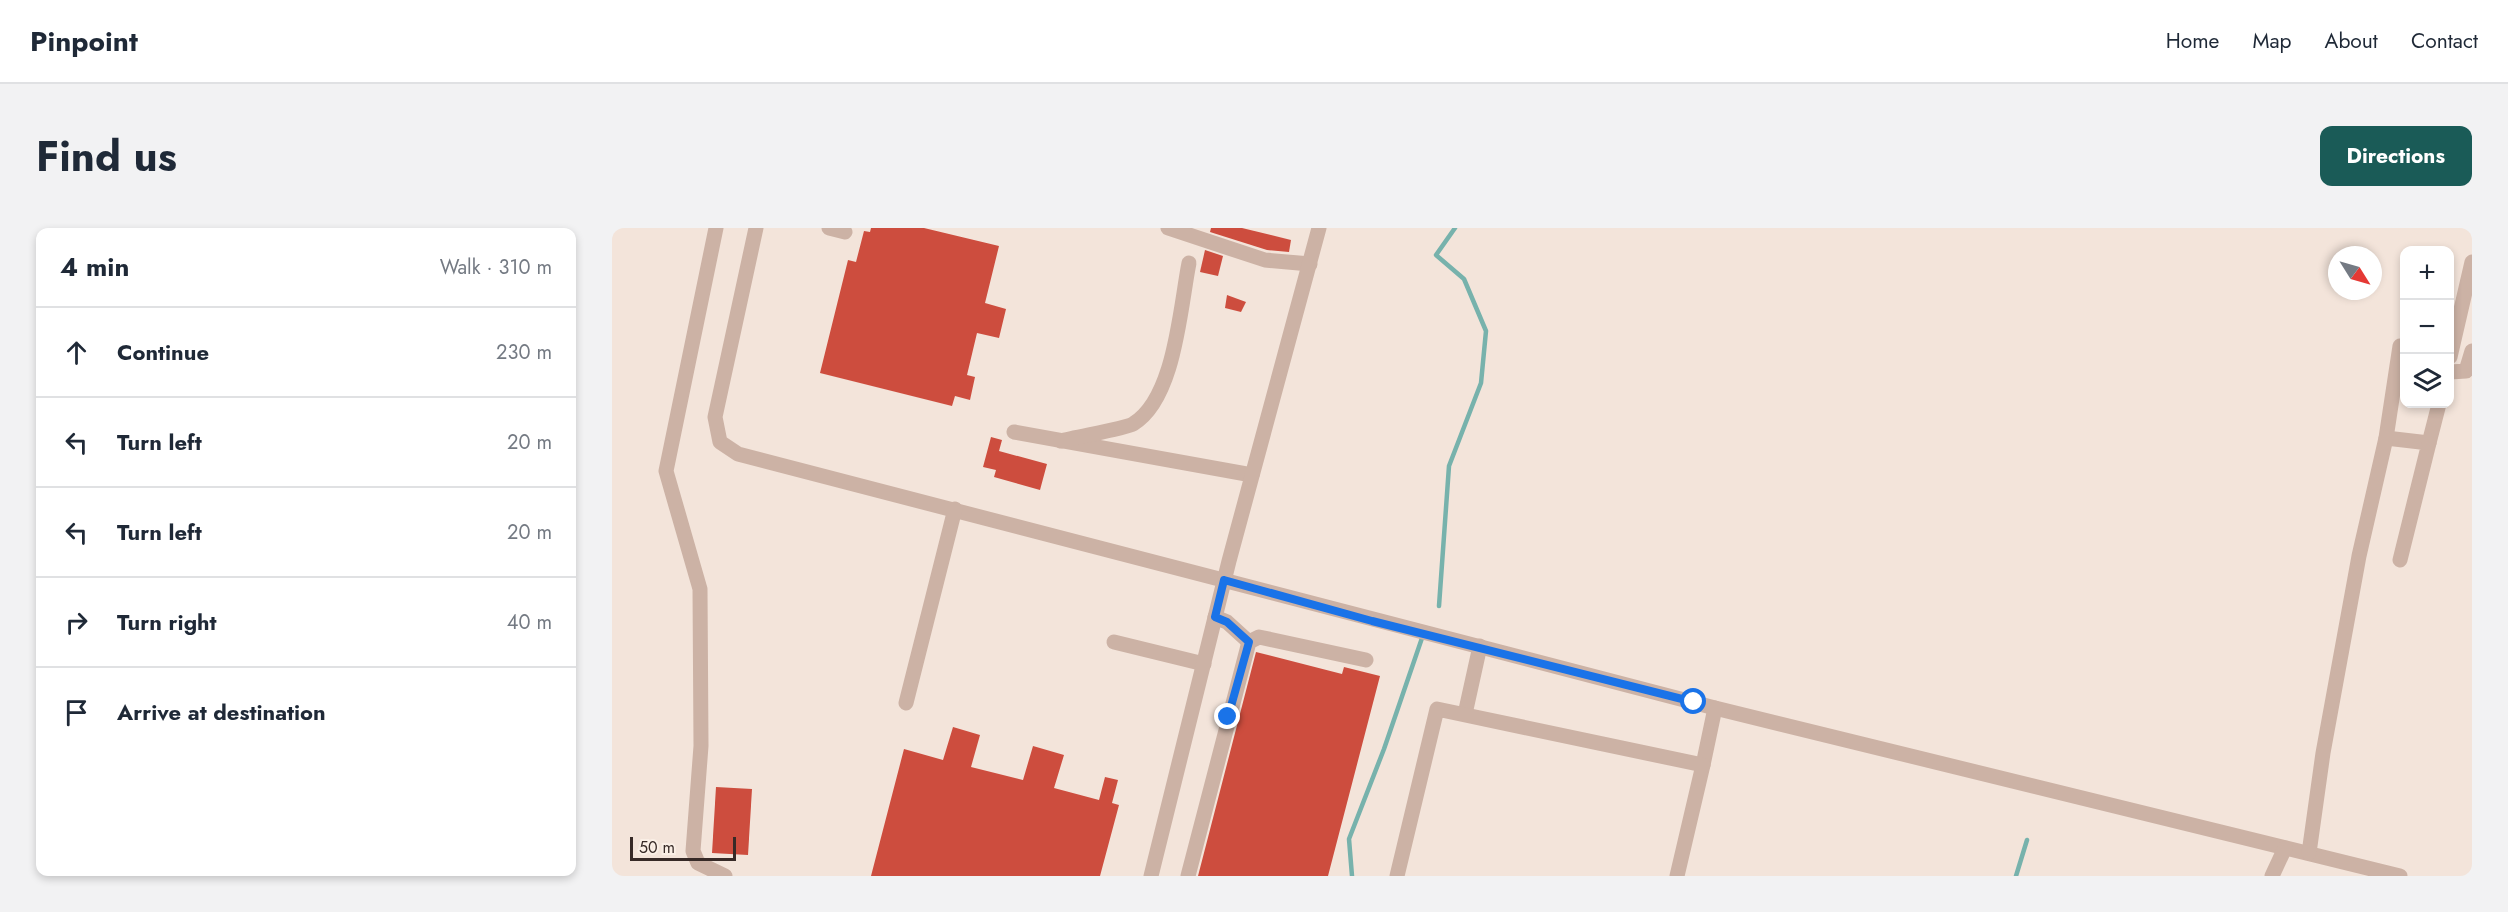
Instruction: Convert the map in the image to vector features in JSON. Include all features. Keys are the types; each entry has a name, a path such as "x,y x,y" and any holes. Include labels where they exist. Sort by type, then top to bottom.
{"street":[{"path":"716,228 666,471 700,589 701,746 693,851 698,863 724,876"},
{"path":"756,228 715,417 720,442 738,454 956,508 1372,621 1480,646 1715,708 2400,876"},
{"path":"829,228 845,232"},
{"path":"1168,228 1265,260 1310,264"},
{"path":"1151,876 1224,580 1319,228"},
{"path":"2451,354 2472,262"},
{"path":"1061,441 1132,424 1156,401 1167,381 1189,263"},
{"path":"2309,853 2323,753 2358,556 2386,438 2400,346"},
{"path":"2454,372 2466,371 2472,351"},
{"path":"2400,560 2438,408"},
{"path":"1014,432 1252,475"},
{"path":"2386,438 2429,443"},
{"path":"906,703 956,508"},
{"path":"1215,617 1227,622 1249,642"},
{"path":"1188,876 1249,642 1259,637 1366,660"},
{"path":"1114,642 1204,664"},
{"path":"1465,714 1480,646"},
{"path":"1677,876 1715,708"},
{"path":"1396,876 1437,709 1703,765"},
{"path":"2272,876 2285,848"}],"building":[{"path":"871,228 924,228 999,246 985,303 1006,309 999,338 977,333 967,375 975,377 970,400 955,396 952,406 820,373 848,260 856,262 864,231 870,232"},
{"path":"1211,228 1242,228 1291,240 1289,252 1267,250 1210,232"},
{"path":"1205,250 1223,256 1218,276 1200,272"},
{"path":"1227,295 1246,302 1241,312 1225,308"},
{"path":"991,437 1002,440 999,451 1047,464 1040,490 994,477 996,470 983,467"},
{"path":"1256,652 1342,674 1344,667 1380,676 1328,876 1198,876"},
{"path":"953,727 980,735 971,767 1023,780 1033,746 1064,755 1054,788 1099,800 1105,777 1118,780 1112,803 1119,805 1100,876 871,876 904,749 943,760"},
{"path":"716,787 752,789 748,855 712,853"}],"waterway":[{"path":"1439,606 1449,466 1481,383 1486,331 1464,279 1436,255 1455,228"},
{"path":"1352,876 1349,839 1384,749 1422,638"},
{"path":"2016,876 2027,840"}],"route":[{"path":"1228,717 1245,649 1249,642 1227,622 1215,617 1224,580 1372,621 1480,646 1694,702"}]}
